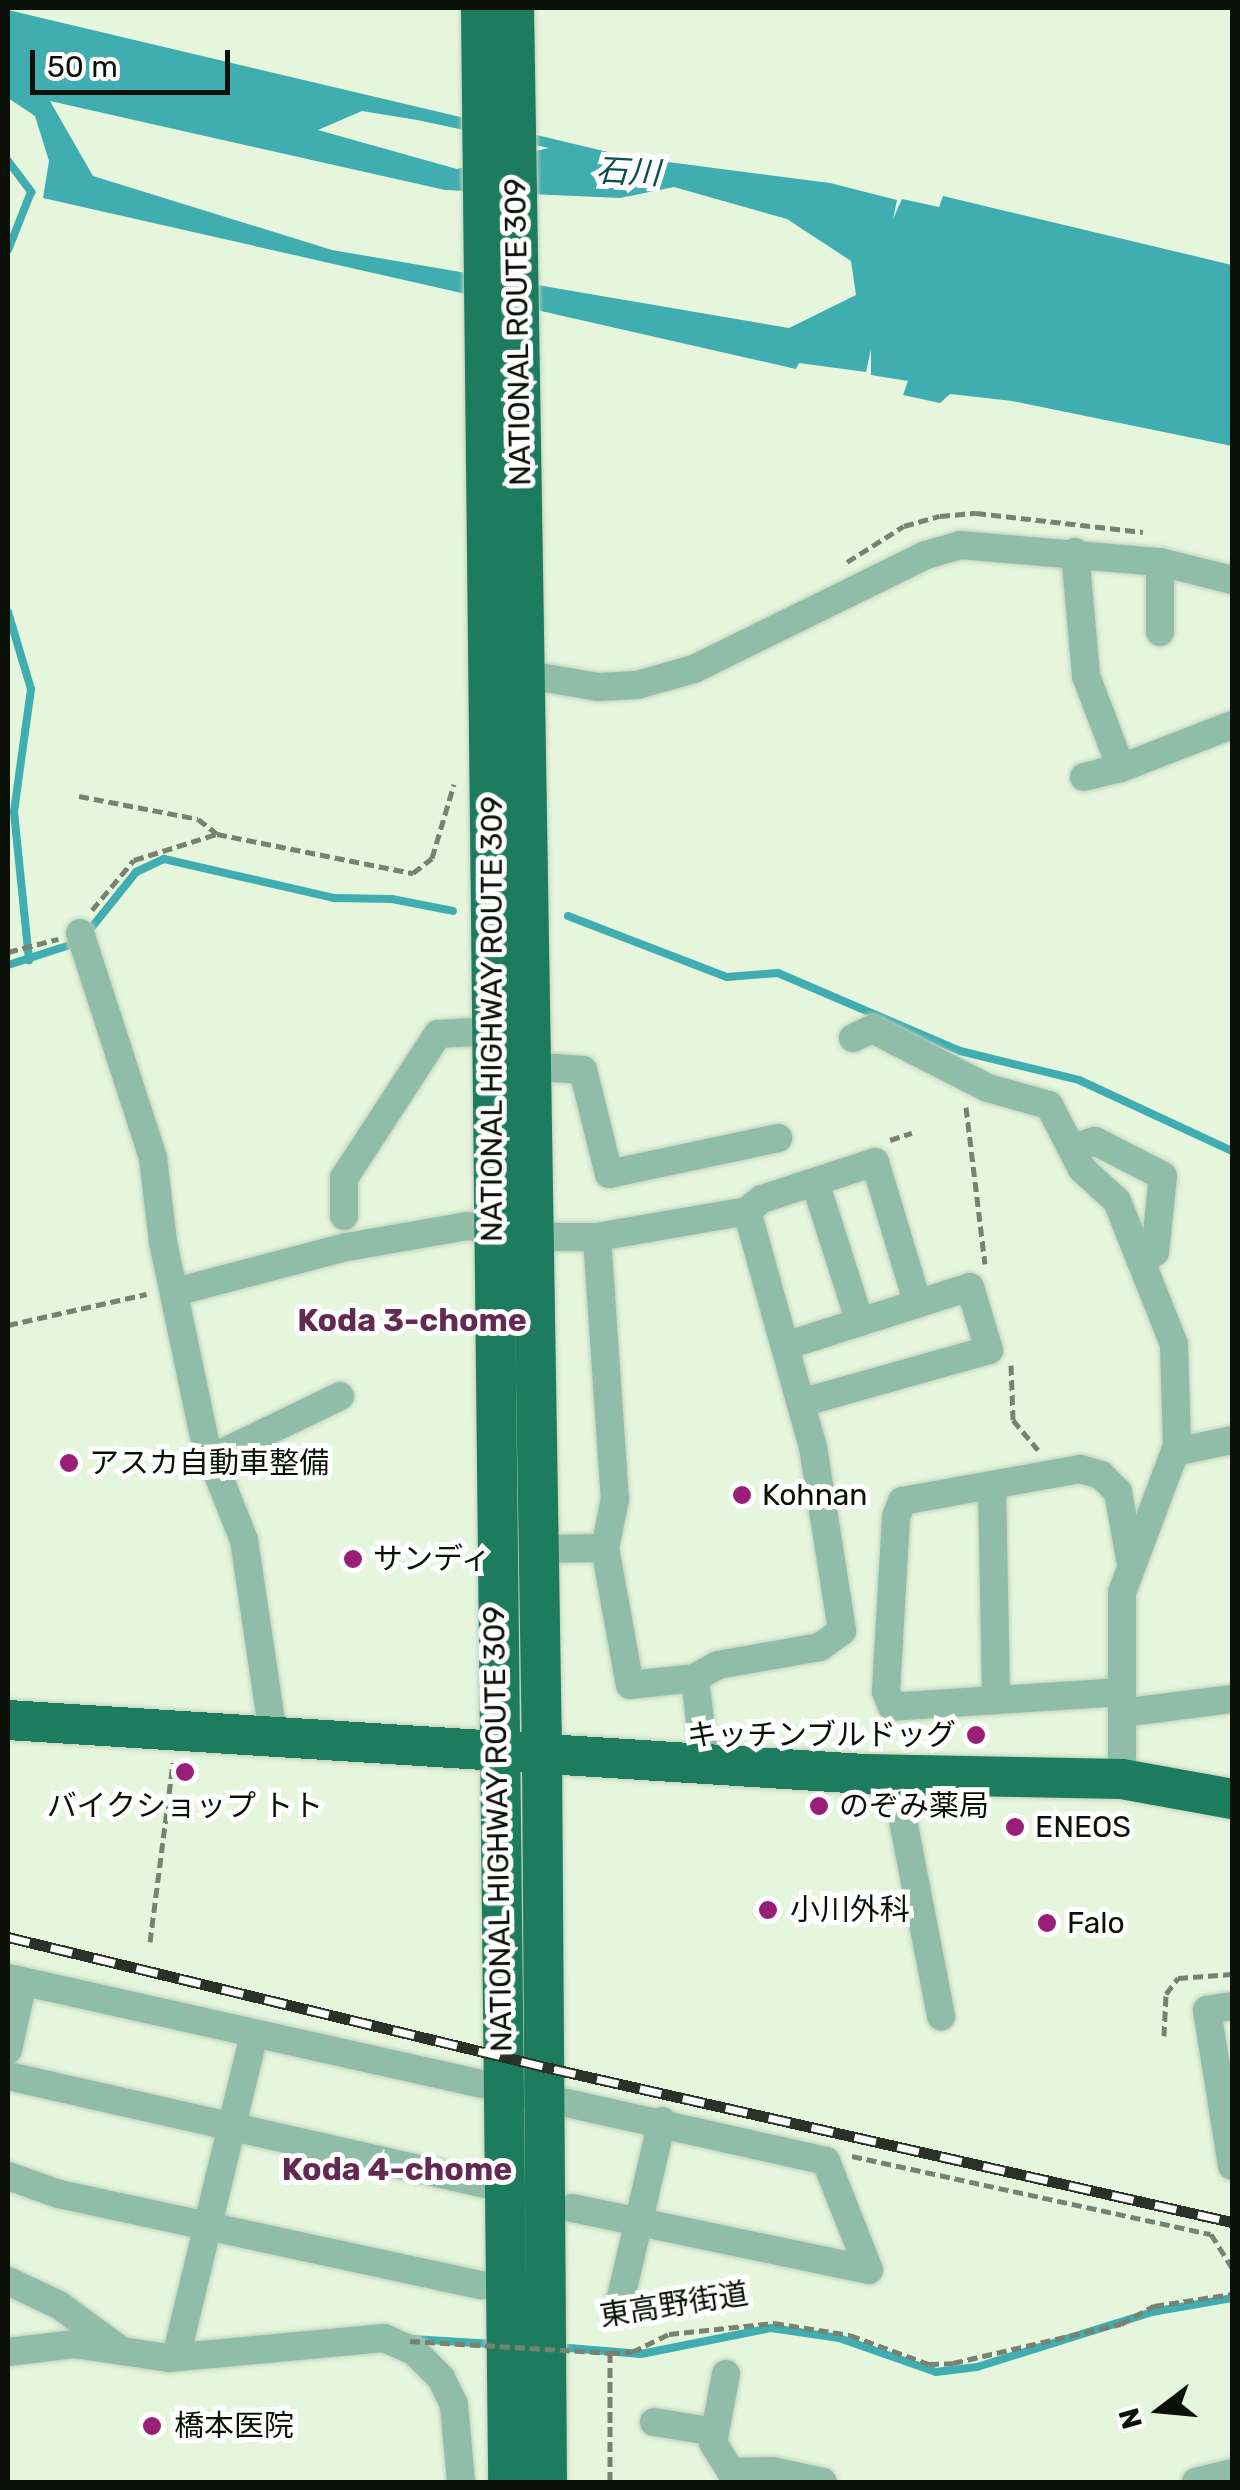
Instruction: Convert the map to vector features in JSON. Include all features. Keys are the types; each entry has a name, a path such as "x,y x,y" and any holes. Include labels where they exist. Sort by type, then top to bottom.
{"highway":[{"name":"NATIONAL ROUTE 309","path":"481,8 511,655"},
{"name":"NATIONAL ROUTE 309","path":"511,655 514,8"},
{"name":"NATIONAL HIGHWAY ROUTE 309","path":"511,655 490,777 494,1032 539,1549 544,1976 558,2100 547,2482"},
{"name":"NATIONAL HIGHWAY ROUTE 309","path":"508,2482 496,1752 512,1233 527,1066 511,655"},
{"path":"8,1720 178,1726 496,1752 705,1764 894,1774 1122,1779 1232,1799"},
{"path":"558,2100 572,2208 572,2482"},
{"path":"484,2482 480,2258 503,2188"}],"street":[{"path":"511,655 598,687 637,685 694,669 926,554 960,545 1160,562 1232,580"},
{"path":"1075,552 1086,676 1122,768"},
{"path":"1160,562 1160,632"},
{"path":"1084,777 1122,768 1232,726"},
{"path":"80,932 153,1158 175,1290 212,1458 244,1540 273,1733"},
{"path":"853,1038 872,1029 988,1088 1049,1105 1082,1170 1116,1201 1174,1344 1174,1452 1122,1592 1122,1779"},
{"path":"344,1216 344,1178 438,1034 494,1032"},
{"path":"527,1066 583,1070 608,1174 778,1138"},
{"path":"1072,1148 1095,1140 1163,1176 1156,1252 1141,1261"},
{"path":"175,1290 348,1247 467,1226 512,1233 597,1237 748,1211 762,1198 875,1162 918,1304"},
{"path":"815,1182 860,1322"},
{"path":"597,1237 615,1499 606,1548 630,1686 694,1678 718,1665 820,1647 842,1631 801,1403 748,1211"},
{"path":"785,1346 970,1287 989,1350 801,1403"},
{"path":"212,1458 340,1396"},
{"path":"1174,1452 1232,1440"},
{"path":"1130,1569 1127,1517 1118,1492 1100,1475 1080,1469 902,1501 886,1691 892,1706 996,1699 1122,1702 1232,1698"},
{"path":"992,1485 996,1699"},
{"path":"539,1549 606,1548"},
{"path":"694,1678 705,1764"},
{"path":"894,1774 942,2016"},
{"path":"8,2050 15,1980 662,2121 826,2162 869,2270 572,2208"},
{"path":"1232,2006 1207,2010 1232,2166"},
{"path":"176,2357 254,2034"},
{"path":"8,2076 503,2188"},
{"path":"619,2306 662,2121"},
{"path":"8,2176 207,2227 481,2285"},
{"path":"8,2281 59,2305 120,2350"},
{"path":"8,2352 74,2344 176,2357 384,2338 403,2342 441,2378 454,2405 461,2482"},
{"path":"726,2374 713,2443 731,2472 823,2482"},
{"path":"654,2422 714,2432"},
{"path":"1196,2482 1232,2473"}],"path":[{"path":"79,796 198,819 217,834 413,873 432,858 456,778 490,777"},
{"path":"8,952 80,932 134,860 217,834"},
{"path":"8,1324 175,1290"},
{"path":"150,1942 178,1726"},
{"path":"826,2162 836,2152 1210,2234 1232,2268"},
{"name":"東高野街道","path":"403,2342 632,2352 668,2334 774,2323 850,2335 929,2364 953,2364 1120,2324 1154,2306 1232,2294"},
{"path":"610,2353 610,2482"}],"water":[{"name":"石川","path":"8,10 629,157 830,183 897,200 893,219 902,199 939,207 943,196 1232,265 1232,446 1012,401 950,394 940,403 903,395 908,381 871,375 871,349 866,372 799,363 796,369 43,198 49,161 35,116 8,98","holes":["50,101 445,190 620,198 674,187 787,219 851,261 856,295 789,328 332,250 93,176","362,111 417,120 549,148 457,169 318,130"]}],"waterway":[{"path":"8,161 31,192 8,250"},
{"path":"8,612 31,689 14,812 29,960"},
{"path":"88,932 136,872 164,859 334,898 392,899 453,911"},
{"path":"568,916 727,977 778,973 960,1051 1079,1080 1232,1151"},
{"path":"8,965 79,942"},
{"path":"557,2347 641,2354 771,2328 839,2338 936,2372 977,2367 1152,2312 1232,2298"},
{"path":"412,2339 493,2344"}],"railway":[{"path":"8,1937 554,2069 1232,2222"}],"place":[{"name":"アスカ自動車整備","path":"69,1463"},
{"name":"Kohnan","path":"742,1495"},
{"name":"サンディ","path":"353,1559"},
{"name":"キッチンブルドッグ","path":"976,1735"},
{"name":"バイクショップ トト","path":"185,1772"},
{"name":"のぞみ薬局","path":"819,1806"},
{"name":"ENEOS","path":"1015,1827"},
{"name":"小川外科","path":"768,1910"},
{"name":"Falo","path":"1047,1923"},
{"name":"橋本医院","path":"152,2426"}],"district":[{"name":"Koda 3-chome","path":"412,1320"},
{"name":"Koda 4-chome","path":"397,2169"}]}
